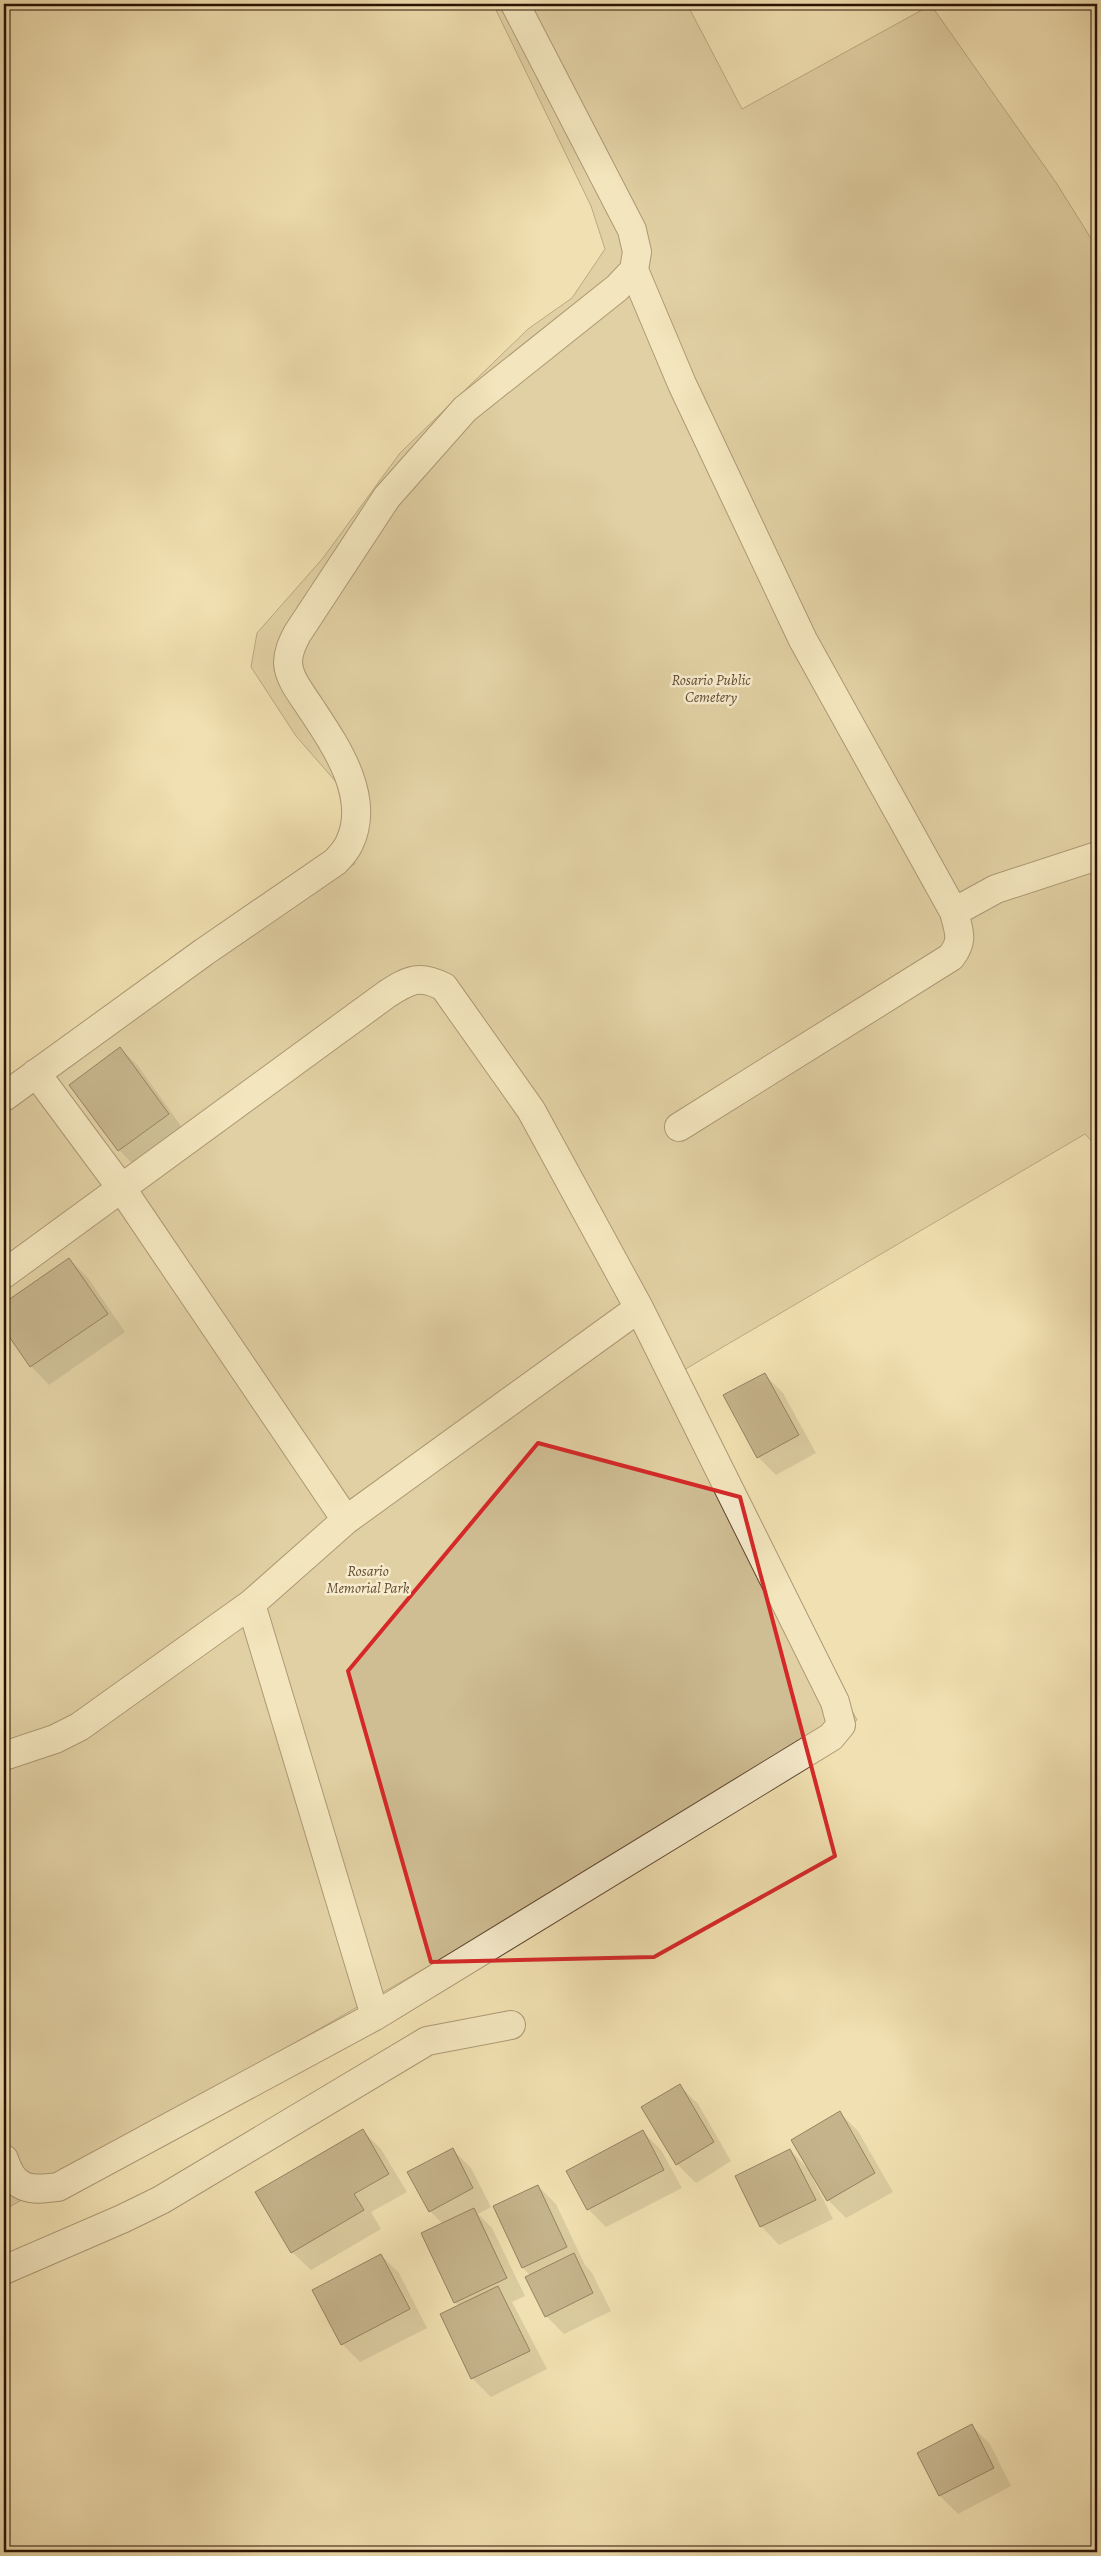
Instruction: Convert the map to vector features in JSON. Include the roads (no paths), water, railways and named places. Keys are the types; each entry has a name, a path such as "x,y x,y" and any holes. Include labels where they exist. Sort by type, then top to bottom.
{"street":[{"path":"515,4 632,230 636,252 634,270 682,384 802,640 954,912 960,943 951,957 679,1128"},
{"path":"4,1097 204,952 335,862 349,844 356,820 349,775 326,731 292,678 289,652 297,634 387,498 465,409 617,288 634,270"},
{"path":"954,912 996,890 1097,856"},
{"path":"4,1274 387,994 407,981 431,980 444,987 531,1110 639,1308 835,1702 841,1724 831,1738 375,2016 58,2187 30,2190 18,2184 8,2171 4,2159"},
{"path":"36,1073 122,1189 346,1520"},
{"path":"4,1756 55,1738 79,1726 252,1604 346,1520 639,1308"},
{"path":"252,1604 375,2016"},
{"path":"4,2270 161,2200 427,2041 511,2025"}],"park label":[{"name":"Rosario Public Cemetery","path":"711,688"},
{"name":"Rosario Memorial Park","path":"368,1580"}]}
